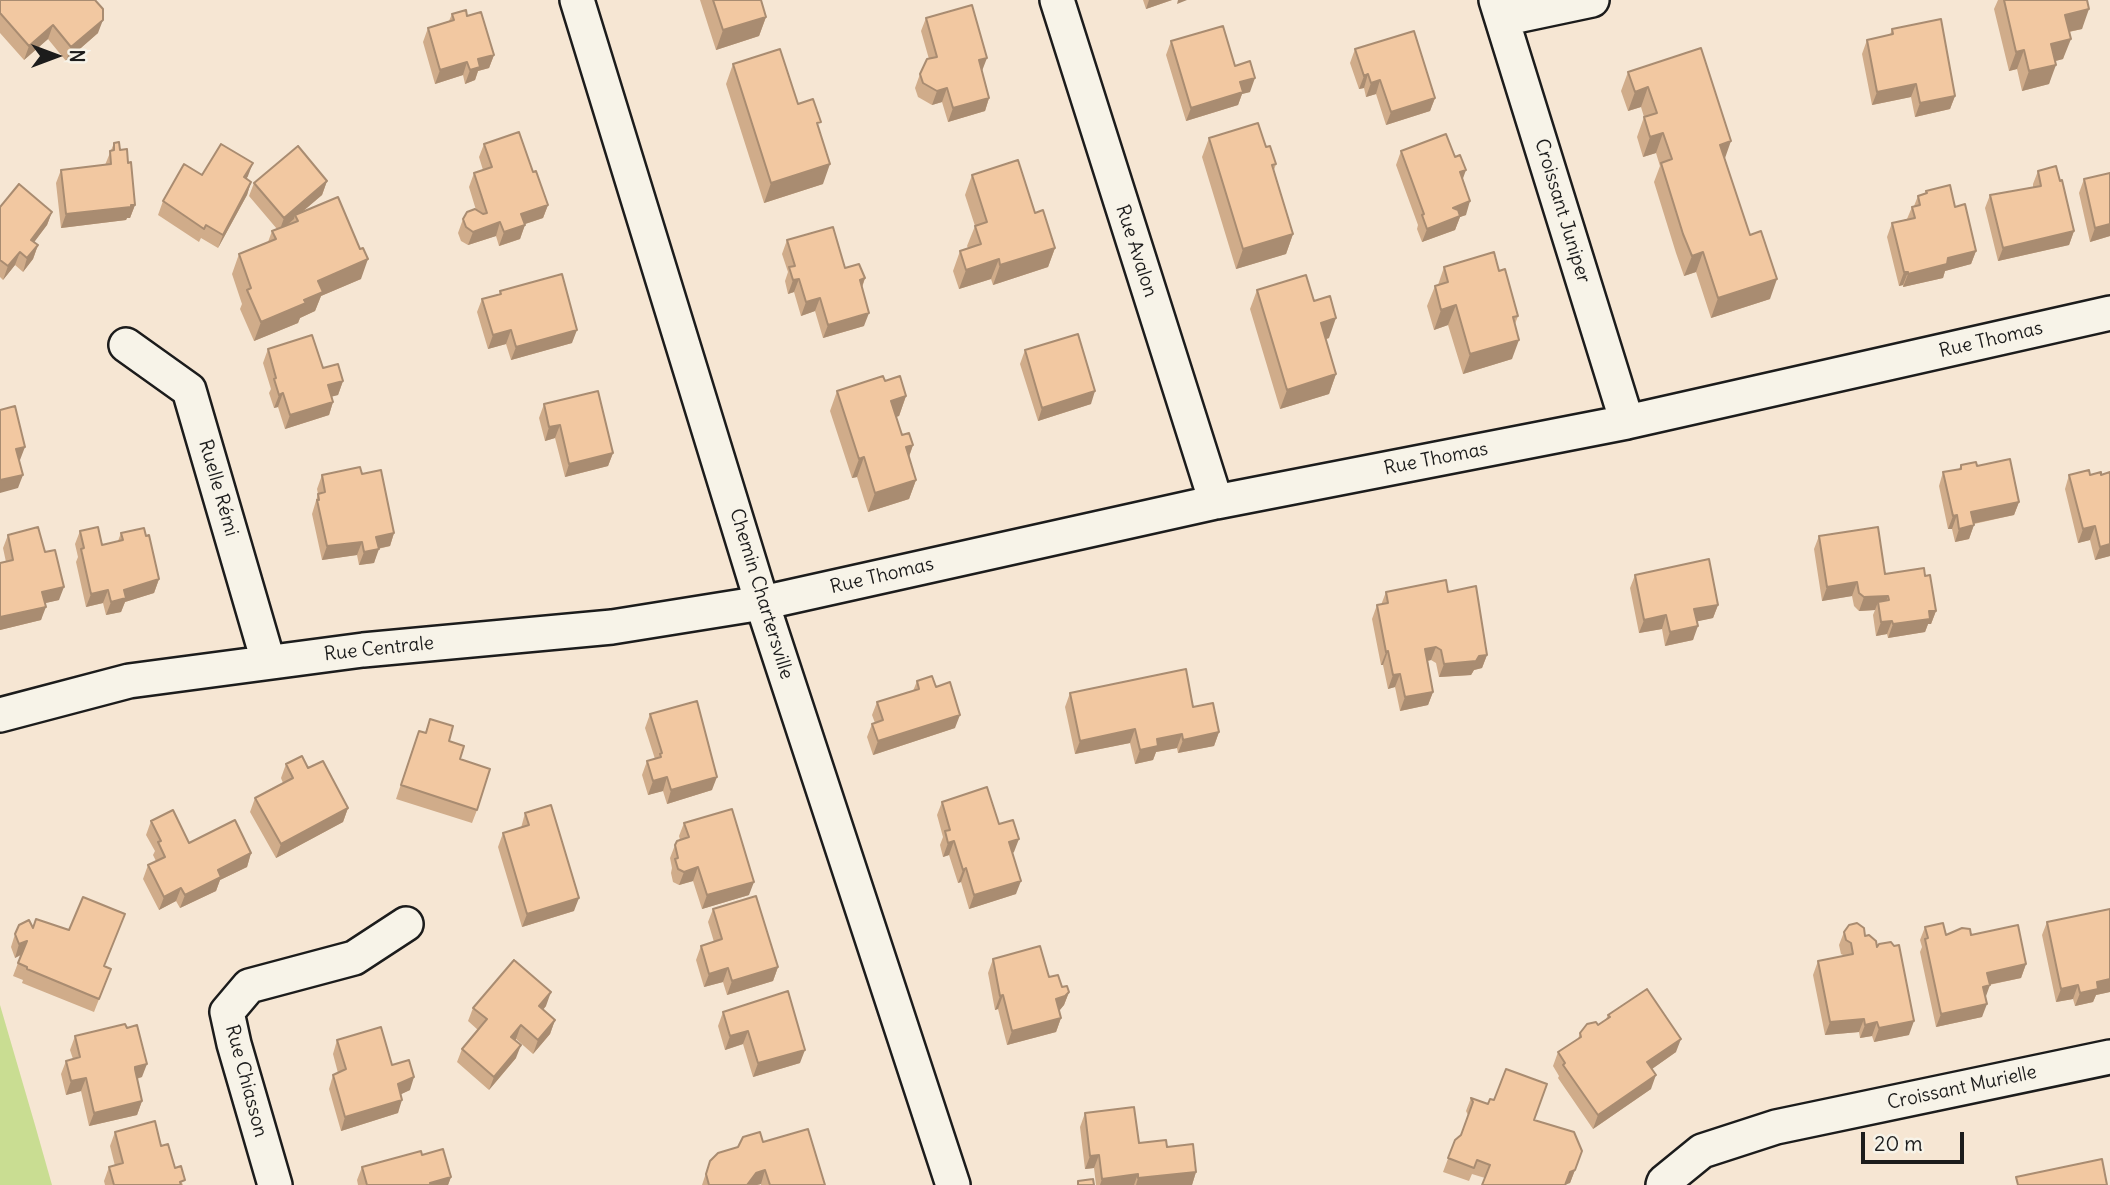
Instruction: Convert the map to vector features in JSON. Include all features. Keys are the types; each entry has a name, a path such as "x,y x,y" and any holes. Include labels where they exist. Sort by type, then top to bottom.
{"street":[{"name":"Chemin Chartersville","path":"577,0 762,603 953,1185"},
{"name":"Rue Avalon","path":"1056,0 1216,502"},
{"path":"1499,9 1592,0"},
{"name":"Croissant Juniper","path":"1499,9 1627,422"},
{"name":"Rue Thomas","path":"762,603 1216,502 1627,422 2110,313"},
{"name":"Ruelle Rémi","path":"126,345 189,390 268,662"},
{"name":"Rue Centrale","path":"0,715 129,681 371,649 612,627 762,603"},
{"name":"Rue Chiasson","path":"275,1185 227,1012 249,986 354,958 406,924"},
{"name":"Croissant Murielle","path":"1663,1185 1702,1151 1776,1127 2110,1057"}],"green space":[{"path":"0,1005 35,1125 52,1185 0,1185"}],"building":[{"path":"0,0 95,0 103,9 103,20 71,47 53,25 29,46 0,13"},
{"path":"713,0 761,0 766,17 723,30"},
{"path":"2004,0 2087,0 2089,9 2065,15 2071,39 2051,44 2056,65 2029,71 2024,50 2016,52"},
{"path":"972,5 987,58 979,60 989,98 953,108 947,88 937,91 923,83 920,74 927,59 937,57 926,18"},
{"path":"466,10 467,16 481,12 494,55 478,59 480,67 470,70 467,62 440,70 428,28 454,20 452,14"},
{"path":"1941,19 1955,96 1920,103 1916,84 1877,92 1867,40 1893,34 1892,29"},
{"path":"1223,26 1235,66 1250,61 1255,78 1240,82 1243,92 1191,108 1171,41"},
{"path":"1414,31 1435,98 1391,112 1380,80 1371,83 1368,74 1364,76 1355,49"},
{"path":"1701,48 1731,141 1720,145 1750,235 1761,231 1777,279 1718,298 1703,252 1692,256 1683,234 1661,163 1672,159 1663,133 1650,137 1644,117 1657,113 1648,87 1635,92 1628,72"},
{"path":"780,49 798,104 813,99 821,122 817,123 830,164 771,183 733,64"},
{"path":"1258,123 1266,147 1270,146 1276,164 1272,165 1293,234 1243,249 1209,138"},
{"path":"519,132 548,205 521,214 525,225 504,232 500,222 473,232 466,227 463,219 467,212 475,209 483,214 487,213 474,173 492,167 484,144"},
{"path":"1446,134 1455,157 1460,155 1466,170 1460,172 1470,201 1453,208 1458,210 1460,216 1427,229 1401,151"},
{"path":"119,142 120,150 127,149 128,163 131,162 135,205 66,214 61,170 111,164 110,151 114,150 114,143"},
{"path":"221,144 253,163 244,177 251,182 223,235 206,225 204,229 163,201 184,164 202,175"},
{"path":"298,146 327,181 284,218 254,183"},
{"path":"1018,160 1035,213 1043,210 1055,248 1000,265 999,259 966,270 960,251 981,244 975,226 987,222 972,175"},
{"path":"2056,166 2074,231 2003,248 1990,195 2041,186 2038,171"},
{"path":"2110,173 2110,224 2095,228 2084,179"},
{"path":"19,184 52,212 31,240 38,245 27,258 20,252 8,266 0,260 0,207"},
{"path":"1950,185 1955,207 1965,204 1976,251 1948,258 1947,264 1908,274 1904,272 1892,223 1915,218 1912,207 1920,205 1918,196 1927,193 1926,191"},
{"path":"338,197 360,249 363,248 368,259 318,281 323,292 304,300 306,303 261,322 247,290 251,288 239,254 276,239 272,231 298,221 295,215"},
{"path":"833,227 845,268 859,264 865,278 860,280 869,313 828,325 820,298 806,302 799,279 793,280 789,267 795,266 787,240"},
{"path":"1494,252 1499,271 1505,269 1518,316 1513,317 1519,340 1470,354 1456,305 1441,310 1435,286 1448,282 1444,267"},
{"path":"562,274 577,330 516,347 511,330 493,335 482,299 501,294 500,291"},
{"path":"1306,275 1314,301 1330,296 1336,318 1321,323 1336,374 1287,390 1257,290"},
{"path":"1078,334 1095,391 1042,408 1025,350"},
{"path":"312,335 323,368 338,364 343,381 328,385 333,402 290,415 283,393 279,395 268,349"},
{"path":"883,376 885,381 900,376 906,396 891,401 902,435 909,433 913,445 906,447 916,480 875,493 864,457 859,459 837,391"},
{"path":"598,391 613,453 569,464 560,425 549,427 544,404"},
{"path":"15,406 25,447 16,449 23,475 0,480 0,410"},
{"path":"2010,459 2019,502 1971,512 1974,525 1959,529 1957,515 1953,516 1943,472 1961,469 1961,465 1976,462 1977,466"},
{"path":"360,467 362,474 381,470 394,533 376,537 379,549 364,552 362,542 327,546 317,500 318,494 325,492 322,475"},
{"path":"2089,470 2090,475 2110,472 2110,544 2100,547 2095,526 2083,529 2069,475"},
{"path":"38,527 45,552 55,550 64,587 42,592 46,607 0,617 0,563 13,560 8,535"},
{"path":"98,527 102,545 123,540 121,533 144,528 146,536 149,535 159,579 124,590 126,598 111,602 108,590 91,594 81,549 84,548 80,531"},
{"path":"1878,527 1885,574 1924,568 1925,576 1930,575 1936,611 1929,611 1930,619 1893,624 1892,621 1881,622 1878,602 1889,600 1888,596 1864,597 1859,593 1857,582 1827,587 1819,536"},
{"path":"1709,559 1718,605 1694,609 1698,626 1670,632 1666,615 1644,620 1635,575"},
{"path":"1446,580 1448,592 1476,586 1487,655 1479,656 1476,661 1444,664 1441,650 1436,647 1425,649 1433,692 1405,697 1400,674 1393,675 1388,651 1386,652 1377,605 1388,603 1386,592"},
{"path":"1186,669 1193,707 1213,703 1219,732 1183,740 1182,734 1157,739 1158,746 1140,750 1135,729 1080,741 1070,693"},
{"path":"932,676 936,687 950,682 960,715 878,741 872,724 883,720 877,702 919,689 917,681"},
{"path":"697,701 717,777 671,790 667,777 653,781 647,761 661,757 662,753 650,714"},
{"path":"430,719 453,726 449,741 464,746 460,759 490,769 477,810 401,785 419,731 426,733"},
{"path":"302,756 308,768 323,761 348,808 281,844 255,798 293,778 286,764"},
{"path":"987,787 999,824 1013,820 1019,839 1009,842 1021,881 974,895 954,841 948,843 945,831 950,830 942,802"},
{"path":"551,805 579,898 527,914 503,833 529,825 525,813"},
{"path":"732,809 754,882 707,895 698,867 684,872 678,869 675,845 677,841 689,837 684,823"},
{"path":"173,810 189,843 235,820 251,853 218,870 221,877 185,895 181,888 164,897 148,865 165,857 151,821"},
{"path":"756,896 778,967 732,981 728,968 709,974 701,946 722,939 713,909"},
{"path":"83,897 125,914 104,966 111,969 99,999 18,963 27,941 19,944 15,934 19,925 29,920 33,928 36,919 69,930"},
{"path":"2110,909 2110,979 2097,982 2098,989 2080,993 2078,985 2061,989 2047,922"},
{"path":"1857,923 1864,928 1865,936 1869,935 1876,941 1877,947 1879,944 1891,942 1894,946 1899,945 1914,1021 1879,1028 1877,1022 1865,1025 1864,1019 1830,1022 1818,961 1853,954 1851,943 1846,940 1844,932 1849,925"},
{"path":"1943,923 1946,935 1962,928 1970,929 1971,935 2018,925 2026,964 1987,973 1990,985 1983,987 1987,1004 1941,1014 1925,939 1928,938 1925,927"},
{"path":"1040,946 1049,977 1058,975 1062,987 1067,986 1069,992 1056,999 1061,1018 1012,1031 1003,995 1000,996 993,959"},
{"path":"514,960 551,992 539,1006 555,1020 538,1040 521,1025 511,1037 521,1045 494,1077 462,1049 487,1019 473,1008"},
{"path":"1647,989 1681,1039 1647,1062 1656,1075 1598,1115 1563,1065 1565,1063 1558,1052 1581,1037 1580,1033 1587,1024 1596,1022 1598,1025 1610,1017 1608,1015"},
{"path":"788,991 805,1050 758,1063 748,1031 730,1036 723,1012"},
{"path":"125,1024 127,1028 137,1025 147,1064 135,1067 142,1101 94,1113 86,1078 71,1081 66,1061 80,1057 75,1036"},
{"path":"381,1027 392,1065 409,1060 414,1077 398,1084 402,1100 345,1117 333,1075 346,1069 337,1040"},
{"path":"1506,1069 1547,1084 1534,1120 1574,1132 1582,1151 1575,1170 1570,1172 1565,1185 1482,1185 1490,1165 1477,1160 1474,1168 1448,1158 1455,1140 1461,1135 1473,1102 1471,1098 1488,1104 1490,1099 1494,1100"},
{"path":"1134,1107 1139,1143 1166,1140 1167,1147 1193,1144 1196,1172 1138,1178 1138,1174 1102,1179 1099,1155 1090,1156 1085,1113"},
{"path":"155,1121 161,1146 168,1144 175,1168 181,1166 185,1180 180,1182 181,1185 114,1185 109,1167 123,1163 115,1132"},
{"path":"808,1129 825,1185 770,1185 765,1170 756,1173 747,1185 709,1185 706,1174 710,1161 718,1153 738,1147 743,1137 760,1132 763,1142"},
{"path":"443,1149 451,1177 430,1183 431,1185 367,1185 362,1167 421,1151 422,1155"},
{"path":"2102,1159 2107,1185 2018,1185 2016,1177"},
{"path":"1093,1179 1094,1185 1078,1185 1078,1181"}]}
